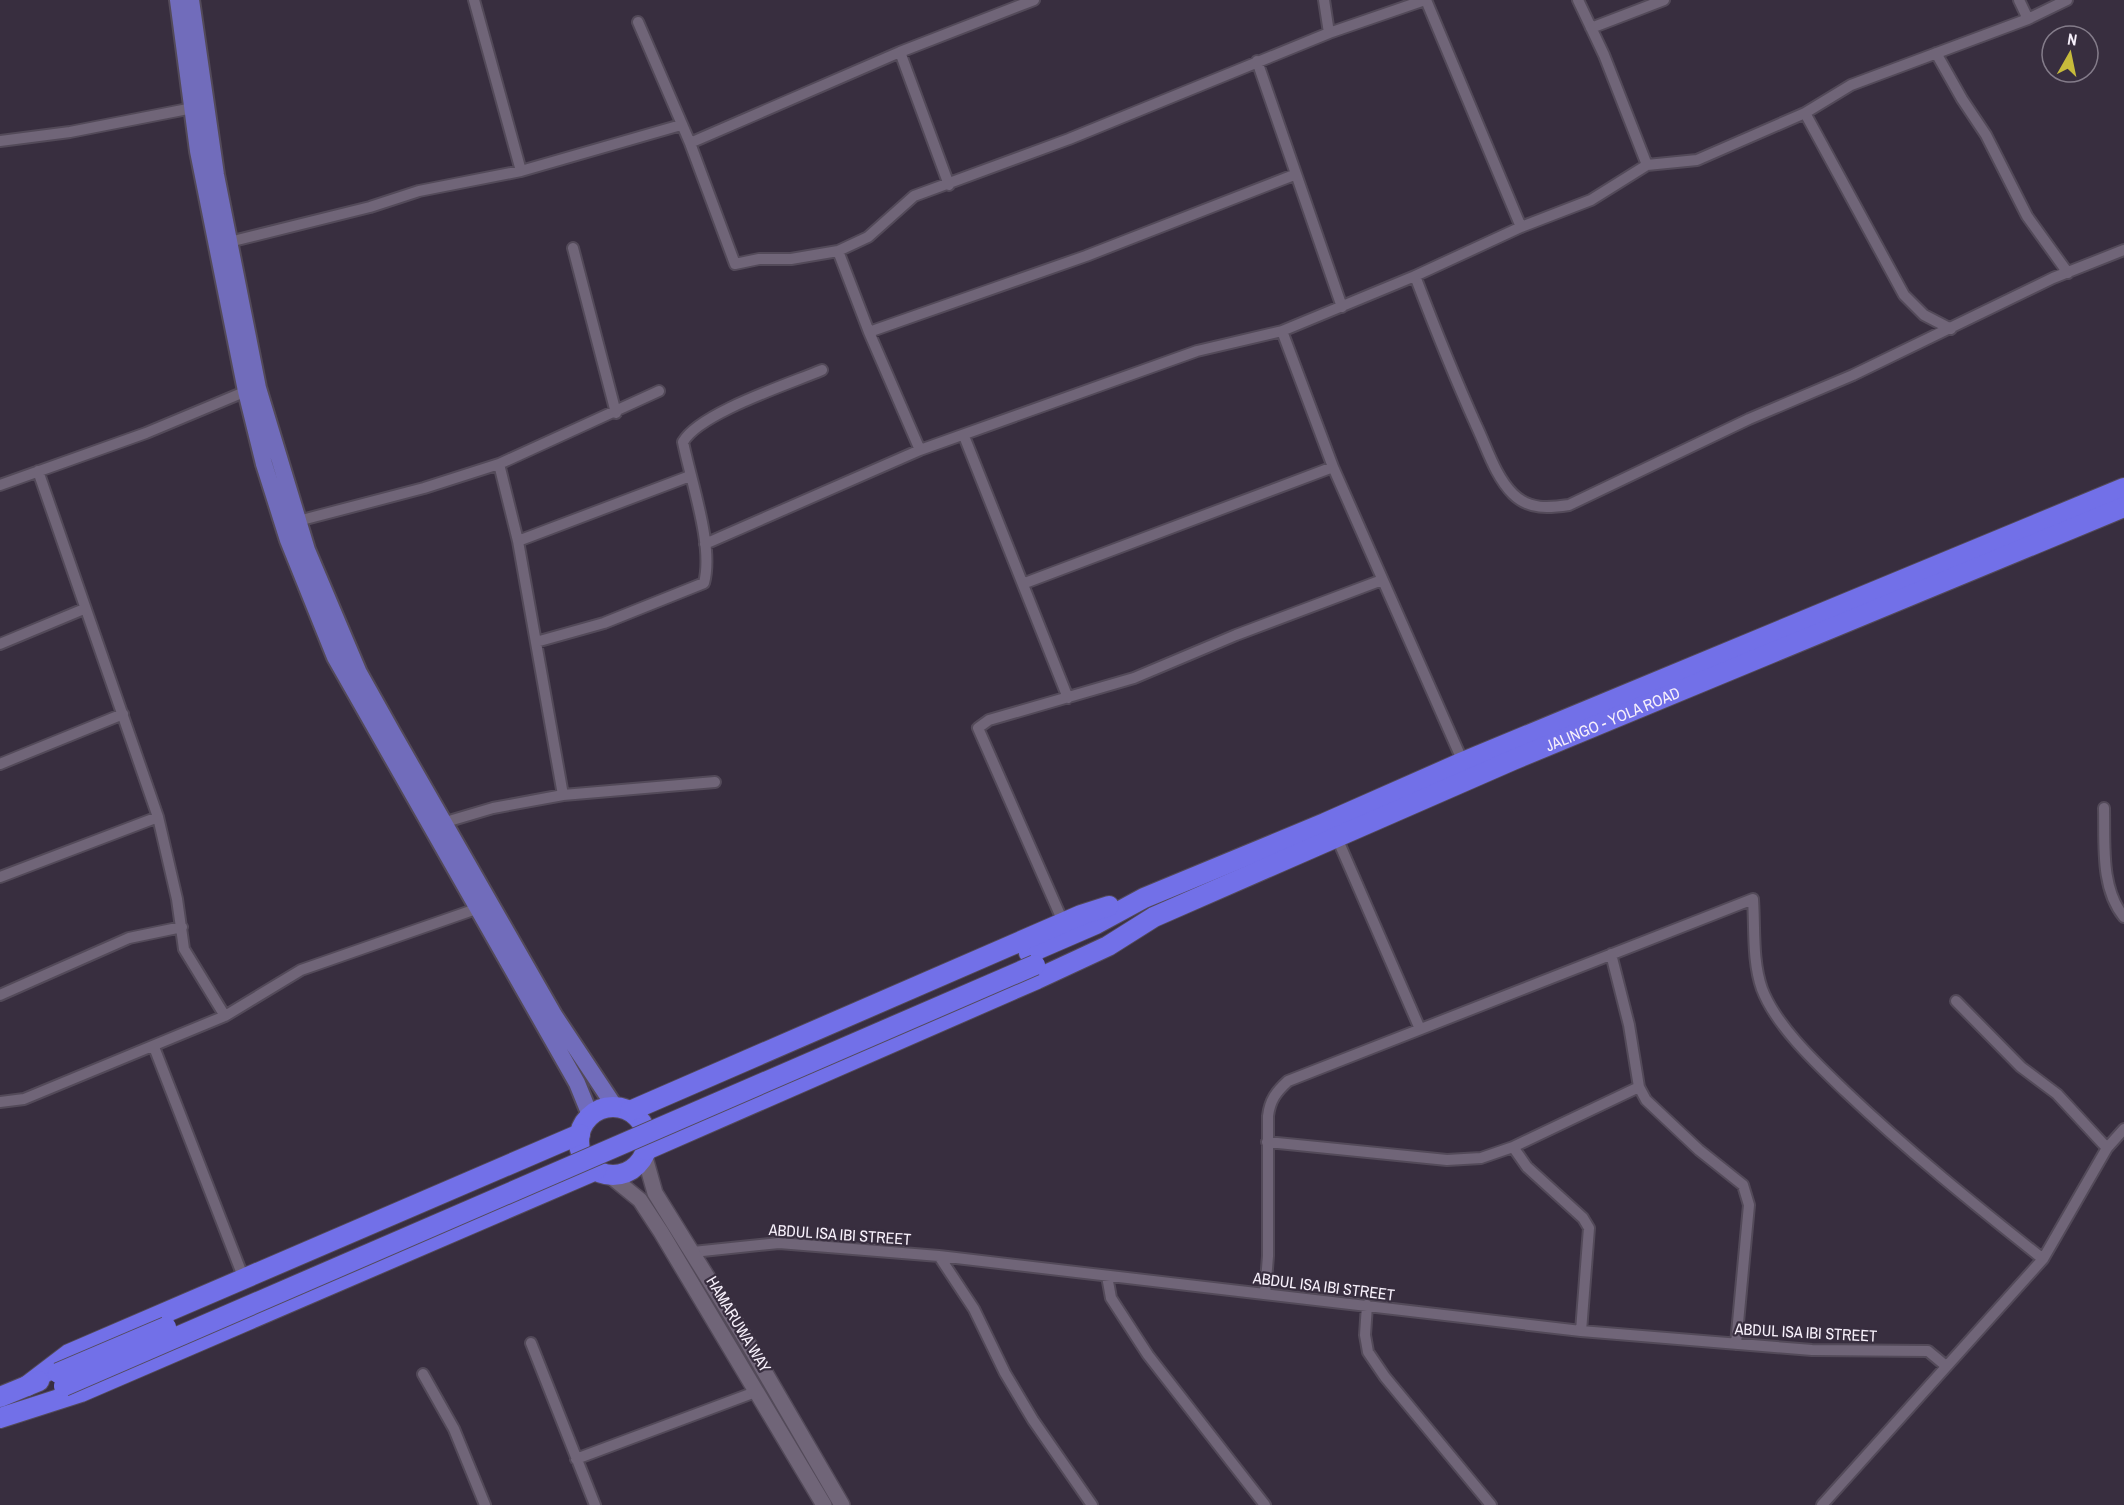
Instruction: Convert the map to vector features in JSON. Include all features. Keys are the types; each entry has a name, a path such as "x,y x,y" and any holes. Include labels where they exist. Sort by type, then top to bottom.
{"highway":[{"path":"1032,959 1144,898 1325,824 1463,762 2124,488"},
{"name":"JALINGO - YOLA ROAD","path":"645,1152 1108,946 1154,917 1513,760 2124,507"},
{"path":"602,1172 582,1154 580,1134 590,1115 602,1109 622,1109 1064,924 1113,905 1144,898"},
{"path":"0,1397 27,1386 61,1380 1032,959 1154,917"},
{"path":"0,1418 81,1392 602,1172 622,1173 636,1166 645,1152 647,1136 644,1126 622,1109"},
{"path":"27,1386 69,1354 580,1134"},
{"path":"37,1405 61,1380"}],"main road":[{"path":"178,0 252,390 331,612 359,673 439,824 479,908 577,1083 590,1115"},
{"path":"191,0 199,107 229,242 264,464 288,540 331,648 361,704 439,824 554,1015 622,1109"},
{"path":"645,1152 655,1193 693,1252 842,1505"},
{"name":"HAMARUWA WAY","path":"602,1172 640,1200 758,1391 824,1505"}],"street":[{"path":"474,0 520,171"},
{"path":"690,142 900,52 1034,0"},
{"path":"1324,0 1329,33"},
{"path":"638,22 690,142 735,264 759,259 802,258 838,251 868,237 914,196 949,185 1329,33 1425,0 1521,227"},
{"path":"1578,0 1647,165"},
{"path":"1591,28 1664,0"},
{"path":"2019,0 2028,19"},
{"path":"705,544 920,450 1197,351 1282,332 1415,276 1521,227 1591,200 1647,165 1697,160 1805,112 1851,85 2028,19 2067,0"},
{"path":"900,52 949,185"},
{"path":"1936,53 1986,135 2027,216 2068,273"},
{"path":"1257,61 1294,175 1342,307"},
{"path":"0,141 70,132 199,107"},
{"path":"1805,112 1905,295 1924,315 1951,329"},
{"path":"229,242 370,207 419,191 520,171 681,125"},
{"path":"868,332 1086,256 1294,175"},
{"path":"573,248 616,413"},
{"path":"1415,276 1442,347 1498,475 1520,499 1546,509 1569,505 1749,418 1853,375 2068,273 2124,250"},
{"path":"838,251 868,332 920,450"},
{"path":"1282,332 1333,467 1463,762"},
{"path":"537,642 604,623 704,584 708,568 705,544 683,442 689,432 743,402 822,370"},
{"path":"0,485 147,433 252,390"},
{"path":"298,521 424,488 499,464 616,413 659,391"},
{"path":"964,436 1025,583 1068,698"},
{"path":"499,464 518,542 563,795"},
{"path":"1025,583 1333,467"},
{"path":"38,471 158,817 182,927 184,949 225,1016"},
{"path":"518,542 690,476"},
{"path":"1064,924 978,728 989,720 1134,678 1236,635 1382,580"},
{"path":"0,644 84,609"},
{"path":"0,764 123,714"},
{"path":"439,824 493,808 563,795 715,782"},
{"path":"2104,808 2105,872 2118,910 2124,917"},
{"path":"0,877 158,817"},
{"path":"1337,838 1420,1029"},
{"path":"1265,1294 1268,1256 1267,1142 1270,1102 1277,1090 1288,1081 1753,898 1756,952 1762,989 1780,1019 1816,1063 1910,1152 2043,1259"},
{"path":"0,1102 24,1099 225,1016 301,970 479,908"},
{"path":"0,995 129,938 182,927"},
{"path":"1611,954 1629,1025 1639,1087 1646,1100 1699,1150 1743,1185 1749,1204 1736,1344"},
{"path":"1956,1001 2021,1067 2057,1094 2107,1148"},
{"path":"154,1047 244,1279"},
{"path":"1267,1142 1447,1160 1481,1158 1513,1147 1639,1087"},
{"path":"1822,1505 2043,1259 2107,1148 2124,1129"},
{"path":"1513,1147 1527,1167 1583,1218 1588,1228 1581,1331"},
{"name":"ABDUL ISA IBI STREET","path":"693,1252 779,1243 939,1256 1581,1331 1860,1352 1928,1351 1946,1366"},
{"path":"939,1256 974,1309 1005,1373 1033,1420 1092,1505"},
{"path":"1107,1276 1111,1298 1149,1355 1265,1505"},
{"path":"1367,1305 1365,1335 1368,1352 1385,1377 1491,1505"},
{"path":"531,1343 595,1505"},
{"path":"423,1374 454,1429 484,1505"},
{"path":"576,1459 758,1391"}]}
